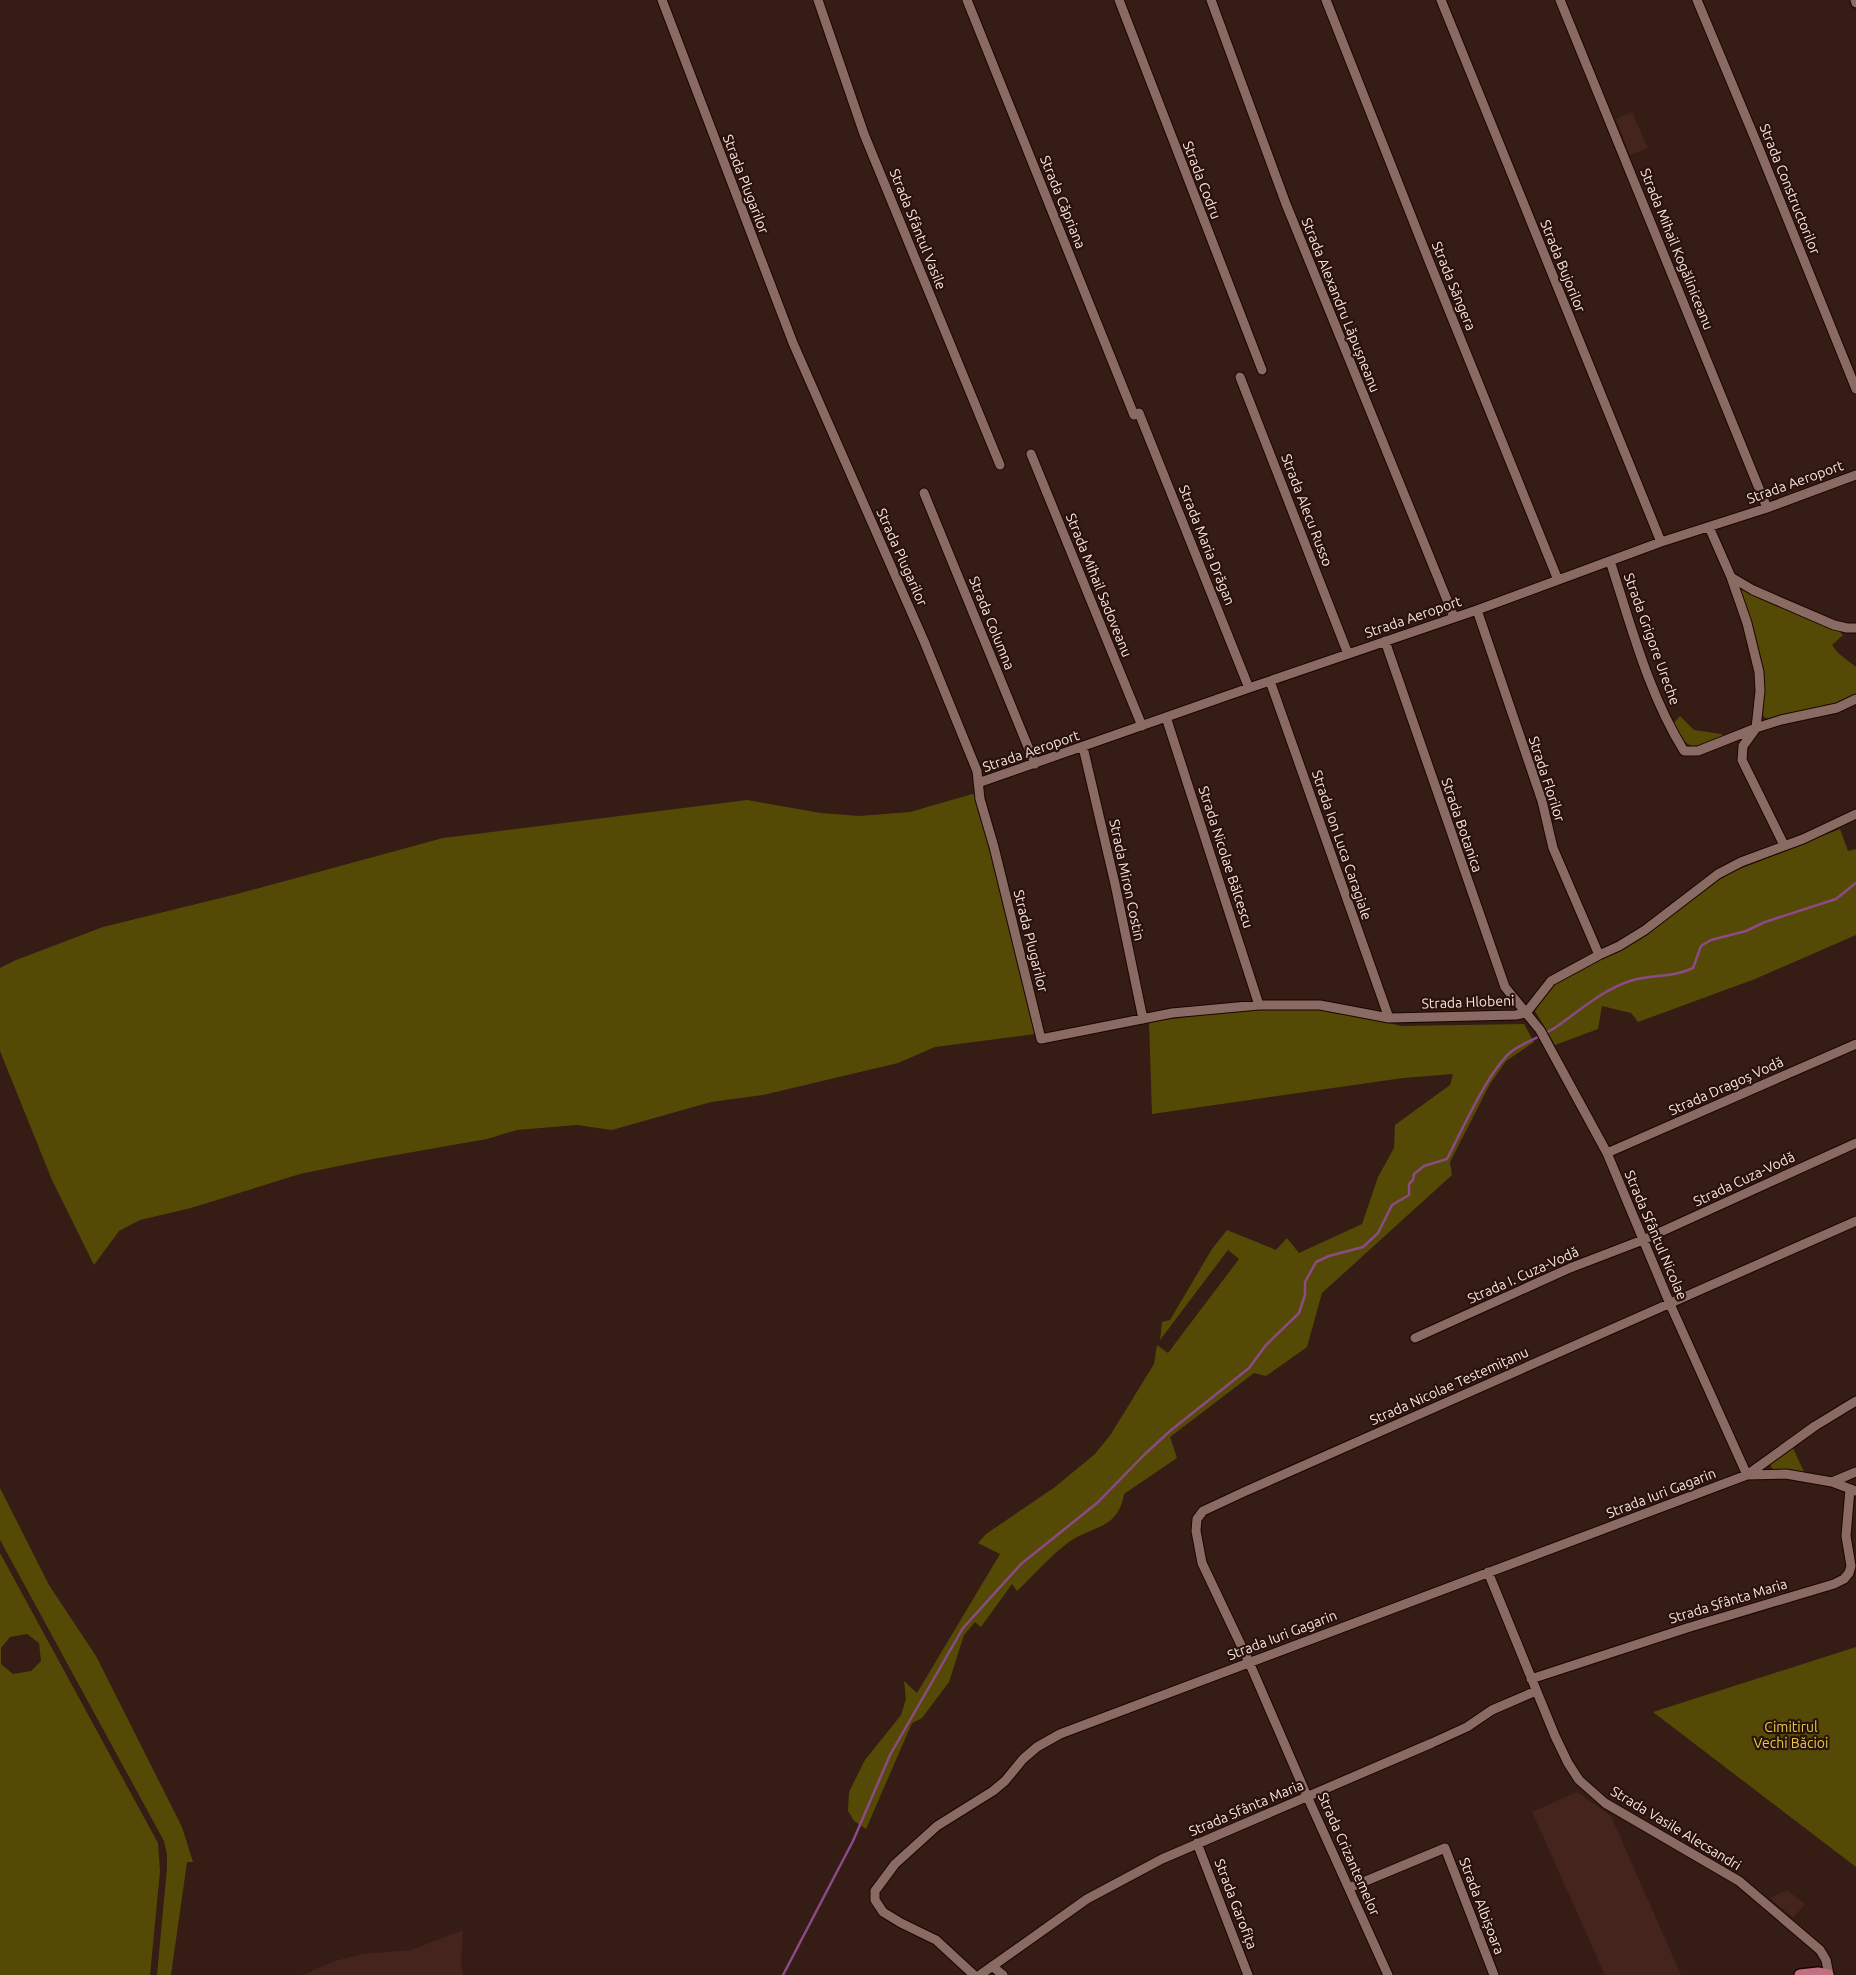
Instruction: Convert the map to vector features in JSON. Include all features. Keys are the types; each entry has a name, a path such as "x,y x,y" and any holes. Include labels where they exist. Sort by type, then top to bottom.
{"main road":[{"path":"1800,1975 1818,1973 1829,1975"}],"street":[{"name":"Strada Plugarilor","path":"662,0 793,343 924,641 977,771 980,799 994,847 1041,1039 1143,1019"},
{"name":"Strada Sfântul Vasile","path":"818,0 864,134 1000,465"},
{"name":"Strada Căpriana","path":"967,0 1136,414"},
{"name":"Strada Codru","path":"1119,0 1262,370"},
{"name":"Strada Alexandru Lăpușneanu","path":"1211,0 1286,204 1454,617"},
{"name":"Strada Sângera","path":"1326,0 1432,270 1558,580"},
{"name":"Strada Bujorilor","path":"1441,0 1661,542"},
{"name":"Strada Mihail Kogăliniceanu","path":"1560,0 1768,508"},
{"name":"Strada Constructorilor","path":"1697,0 1856,389"},
{"path":"1855,0 1856,4"},
{"name":"Strada Alecu Russo","path":"1240,377 1348,654"},
{"name":"Strada Maria Drăgan","path":"1136,414 1249,688"},
{"name":"Strada Mihail Sadoveanu","path":"1031,454 1142,726"},
{"name":"Strada Aeroport","path":"978,783 1477,610 1661,542 1768,508 1856,474"},
{"name":"Strada Columna","path":"924,493 1035,764"},
{"path":"1709,527 1732,577 1747,623 1759,672 1760,691 1756,728 1742,746 1742,760 1784,845"},
{"name":"Strada Grigore Ureche","path":"1610,561 1648,677 1660,706 1684,751 1691,752 1704,749 1756,728 1781,720 1837,708 1856,699"},
{"path":"1732,577 1753,590 1834,625 1856,628"},
{"name":"Strada Florilor","path":"1477,610 1542,801 1553,848 1599,955"},
{"name":"Strada Botanica","path":"1385,641 1505,987 1526,1013"},
{"name":"Strada Ion Luca Caragiale","path":"1270,681 1389,1018"},
{"name":"Strada Nicolae Bălcescu","path":"1166,718 1259,1005"},
{"name":"Strada Miron Costin","path":"1083,747 1115,884 1143,1019"},
{"name":"Strada Hlobeni","path":"1143,1019 1172,1013 1259,1005 1320,1005 1389,1018 1516,1015 1526,1013 1551,981 1620,946 1645,930 1718,874 1741,862 1803,839 1856,814"},
{"name":"Strada Sfântul Nicolae","path":"1526,1013 1546,1040 1607,1153 1670,1304 1748,1475"},
{"name":"Strada Dragoș Vodă","path":"1607,1153 1856,1044"},
{"name":"Strada Cuza-Vodă","path":"1643,1240 1856,1143"},
{"name":"Strada Nicolae Testemițanu","path":"1249,1662 1202,1563 1196,1531 1197,1520 1203,1511 1856,1221"},
{"name":"Strada I. Cuza-Vodă","path":"1414,1338 1570,1268 1643,1240"},
{"name":"Strada Iuri Gagarin","path":"974,1975 936,1940 901,1923 884,1912 875,1900 875,1890 895,1864 937,1826 1005,1781 1023,1759 1037,1747 1060,1734 1748,1475 1816,1426 1856,1401"},
{"path":"1832,1482 1856,1472"},
{"path":"1748,1475 1786,1474 1832,1482 1853,1490"},
{"name":"Strada Sfânta Maria","path":"1531,1679 1713,1620 1834,1584 1844,1579 1849,1573 1851,1566 1846,1536 1853,1490"},
{"name":"Strada Vasile Alecsandri","path":"1488,1572 1536,1691 1568,1763 1579,1780 1605,1803 1739,1881 1820,1950 1826,1960 1829,1975"},
{"name":"Strada Crizantemelor","path":"1249,1662 1388,1975"},
{"name":"Strada Sfânta Maria","path":"980,1975 1087,1899 1162,1859 1432,1743 1467,1727 1492,1710 1536,1691"},
{"name":"Strada Garofița","path":"1197,1843 1248,1975"},
{"name":"Strada Albișoara","path":"1349,1888 1445,1848 1494,1975"},
{"path":"992,1966 1003,1975"}],"shaded area":[{"path":"1632,112 1648,148 1630,155 1616,119"},
{"path":"1577,1792 1611,1816 1681,1975 1605,1975 1532,1812"},
{"path":"1787,1890 1805,1904 1793,1918 1770,1898"},
{"path":"463,1930 461,1962 463,1975 303,1975 335,1961 362,1954 411,1950"}],"green space":[{"path":"1737,585 1836,628 1843,635 1832,645 1838,653 1856,667 1856,696 1834,706 1772,719 1765,718 1762,714 1763,689"},
{"path":"1680,716 1694,730 1725,735 1726,738 1696,748 1685,742 1672,725"},
{"path":"976,793 1035,1034 935,1047 898,1063 763,1095 711,1102 612,1130 577,1125 517,1130 487,1139 300,1174 191,1208 140,1220 119,1231 94,1265 52,1180 0,1051 0,968 16,960 103,927 237,894 443,838 747,800 821,813 859,816 910,812"},
{"path":"1840,829 1848,851 1856,849 1856,935 1755,979 1638,1022 1631,1013 1602,1006 1598,1029 1555,1045 1535,1011 1550,988 1560,980 1642,938 1727,874"},
{"path":"1322,1007 1401,1026 1524,1024 1534,1042 1506,1061 1490,1084 1450,1162 1452,1175 1322,1293 1307,1347 1266,1376 1254,1373 1170,1437 1177,1458 1124,1494 1121,1506 1110,1521 1062,1547 1017,1591 1012,1584 981,1627 975,1622 964,1635 949,1682 922,1718 912,1723 866,1829 854,1821 848,1811 849,1792 865,1760 901,1715 906,1699 904,1681 917,1693 1000,1554 978,1543 986,1534 1055,1487 1095,1454 1111,1434 1154,1364 1157,1345 1168,1353 1239,1259 1228,1250 1160,1340 1162,1322 1170,1320 1212,1249 1227,1230 1276,1250 1287,1238 1299,1253 1362,1224 1378,1177 1394,1148 1395,1125 1450,1085 1453,1074 1403,1078 1152,1114 1149,1022 1257,1008"},
{"path":"1793,1448 1804,1472 1772,1469 1770,1463"},
{"path":"0,1488 49,1585 96,1656 182,1827 193,1862 187,1862 171,1975 157,1975 167,1868 164,1841 0,1540"},
{"path":"0,1553 158,1843 160,1871 150,1975 0,1975","holes":["27,1634 39,1643 41,1661 31,1671 13,1674 1,1664 1,1648 10,1637"]},
{"name":"Cimitirul Vechi Băcioi","path":"1856,1647 1856,1867 1653,1712"}],"waterway":[{"path":"783,1975 853,1841 890,1755 963,1628 1021,1564 1097,1503 1170,1431 1249,1368 1266,1345 1299,1313 1305,1295 1305,1282 1316,1262 1329,1256 1363,1247 1378,1233 1392,1205 1409,1195 1409,1184 1413,1180 1414,1174 1424,1166 1447,1159 1485,1086 1503,1060 1512,1051 1553,1029 1611,989 1630,981 1677,973 1693,968 1701,946 1711,940 1746,931 1765,922 1836,899 1856,883"}]}
